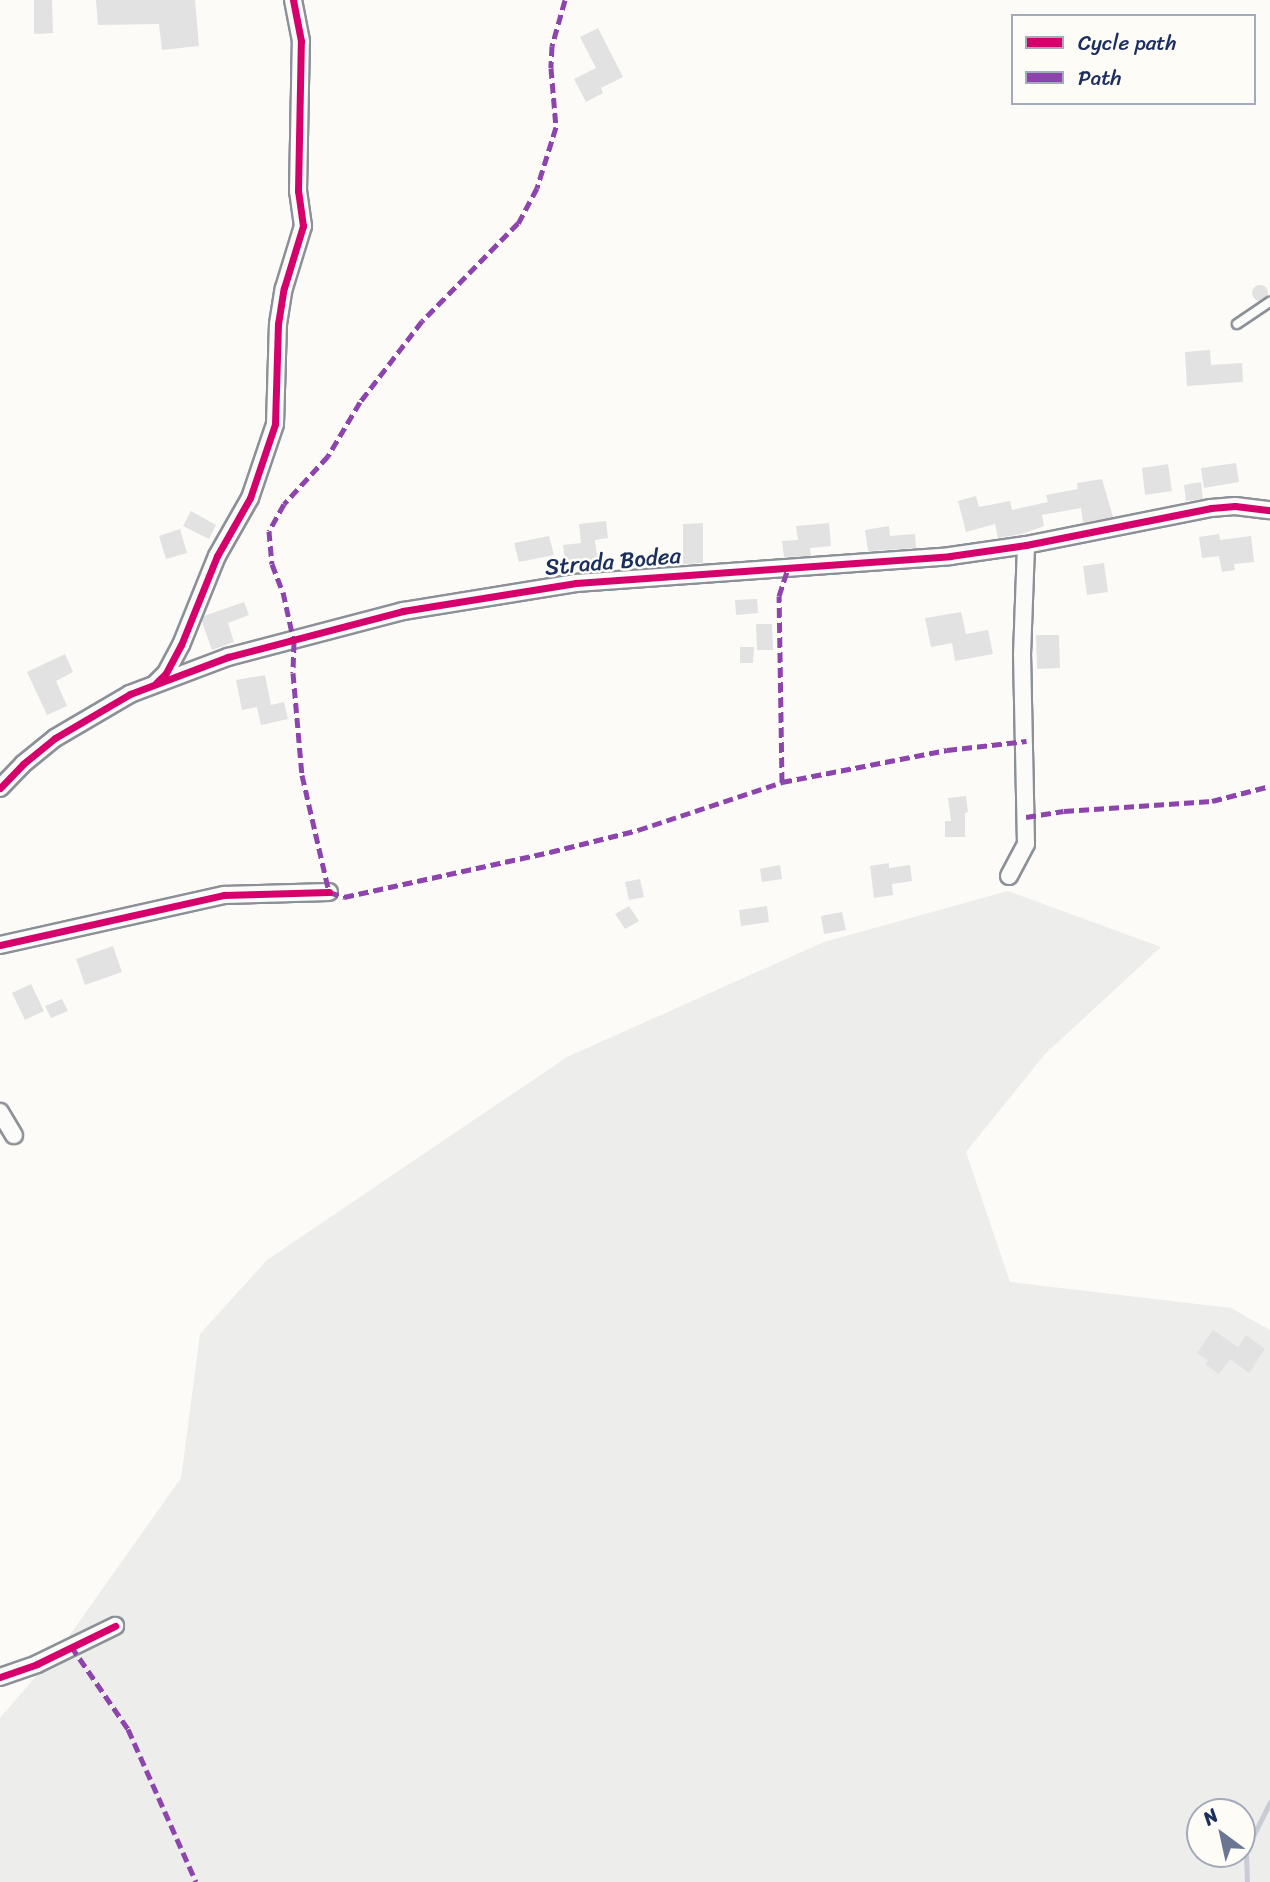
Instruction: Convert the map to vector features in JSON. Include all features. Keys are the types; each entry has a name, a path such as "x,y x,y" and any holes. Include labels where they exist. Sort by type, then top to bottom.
{"street":[{"path":"156,682 171,664 217,556 250,498 275,424 278,324 284,288 303,226 298,191 300,41 293,0"},
{"name":"Strada Bodea","path":"0,788 23,764 55,738 103,708 156,682 194,672 228,657 294,642 403,611 502,592 648,576 896,562 1026,545 1211,508 1235,506 1270,510"},
{"path":"1009,876 1026,844 1022,655 1026,545"},
{"path":"0,945 224,895 329,892"},
{"path":"0,1112 14,1135"},
{"path":"0,1677 37,1664 115,1626"}],"lane":[{"path":"1237,324 1270,302"}],"shaded area":[{"path":"1008,891 1161,947 1045,1054 966,1152 1010,1282 1231,1308 1270,1330 1270,1882 0,1882 0,1718 62,1646 181,1478 200,1334 267,1260 567,1057 824,942"}],"building":[{"path":"34,0 52,0 53,33 34,34"},
{"path":"96,0 195,0 199,46 162,50 159,24 98,25"},
{"path":"598,28 623,77 601,88 603,93 586,102 574,79 596,68 580,37"},
{"path":"1257,285 1263,285 1268,293 1266,299 1257,301 1252,296 1252,290"},
{"path":"1210,350 1211,365 1242,363 1243,382 1187,386 1185,352"},
{"path":"1236,463 1239,482 1204,488 1201,468"},
{"path":"1168,464 1172,491 1145,495 1142,468"},
{"path":"1102,479 1113,517 1083,523 1081,508 1042,515 1044,526 1022,534 998,538 995,524 966,532 958,501 976,496 979,507 1010,501 1012,510 1048,502 1046,495 1078,489 1077,483"},
{"path":"1201,482 1203,499 1186,501 1184,485"},
{"path":"191,511 216,525 209,539 183,526"},
{"path":"606,521 608,538 595,540 598,563 566,568 563,545 581,543 579,524"},
{"path":"703,523 703,563 683,564 683,524"},
{"path":"829,523 831,546 810,548 811,556 784,557 782,541 798,540 796,526"},
{"path":"889,526 890,536 915,534 916,548 868,551 865,530"},
{"path":"180,529 187,553 166,559 159,536"},
{"path":"1219,534 1220,540 1251,536 1254,562 1234,564 1235,570 1222,572 1219,556 1202,558 1199,537"},
{"path":"549,536 554,555 519,562 514,543"},
{"path":"1104,563 1108,592 1087,595 1083,566"},
{"path":"757,599 758,613 736,615 735,600"},
{"path":"244,602 249,615 228,623 234,642 212,650 202,622 204,616"},
{"path":"961,612 966,634 988,630 993,654 955,661 952,643 931,647 925,618"},
{"path":"756,624 772,624 773,650 757,650"},
{"path":"1036,635 1059,635 1060,668 1037,669"},
{"path":"740,647 754,647 753,663 740,663"},
{"path":"65,654 73,672 56,681 67,706 47,715 27,672"},
{"path":"265,675 271,705 284,702 288,719 261,725 257,707 242,710 236,680"},
{"path":"966,796 968,812 965,813 965,837 945,837 945,821 951,821 948,798"},
{"path":"889,863 889,868 910,865 912,881 892,884 893,895 874,898 870,866"},
{"path":"780,865 782,879 762,882 760,869"},
{"path":"640,879 644,897 629,900 625,882"},
{"path":"629,906 639,921 625,929 615,914"},
{"path":"767,906 769,922 741,926 739,910"},
{"path":"842,912 846,930 824,934 821,916"},
{"path":"113,946 122,972 85,985 76,959"},
{"path":"31,984 44,1011 25,1020 12,993"},
{"path":"62,999 68,1011 51,1018 45,1006"},
{"path":"1213,1330 1238,1347 1246,1335 1265,1349 1249,1373 1230,1359 1219,1374 1205,1364 1208,1361 1197,1353"}],"waterway":[{"path":"1247,1882 1246,1850 1270,1802"}],"marked path":[{"path":"565,0 552,46 556,127 537,188 518,223 422,321 360,402 328,456 284,504 269,531 272,564 283,592 294,642 293,673 302,775 329,892 344,897 550,852 638,830 782,782 947,750 1026,741"},
{"path":"782,782 779,596 788,569"},
{"path":"1026,817 1064,811 1212,801 1270,786"},
{"path":"71,1646 128,1729 196,1882"}],"cycle path":[{"path":"156,683 166,673 181,645 217,556 250,498 275,424 278,324 284,288 303,226 298,191 301,41 293,0"},
{"path":"0,788 23,764 55,738 130,694 228,657 403,611 576,583 950,556 1026,545 1211,508 1235,506 1270,510"},
{"path":"0,945 224,895 329,892"},
{"path":"0,1677 37,1664 115,1626"}]}
